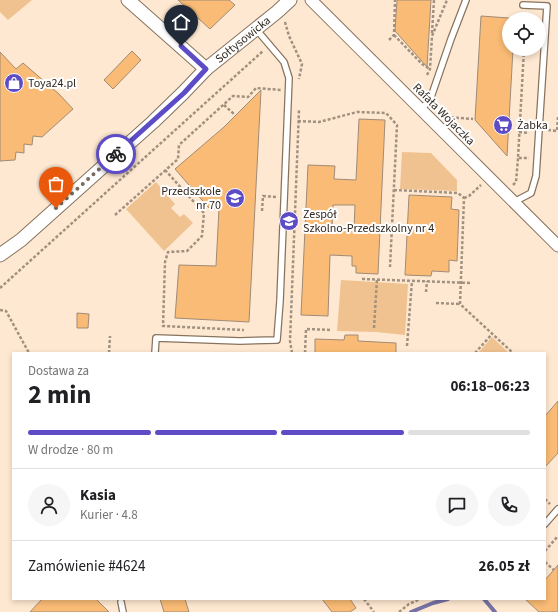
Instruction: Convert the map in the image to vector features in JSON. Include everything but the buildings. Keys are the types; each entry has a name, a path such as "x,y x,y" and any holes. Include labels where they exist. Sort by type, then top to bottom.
{"street":[{"name":"Sołtysowicka","path":"0,255 21,240 153,122 184,93 206,69 290,0"},
{"name":"Rafała Wojaczka","path":"311,0 558,246"},
{"path":"133,1 206,69"}],"lane":[{"path":"421,109 430,100 466,0"},
{"path":"514,203 531,193 536,176 547,6 523,5"},
{"path":"155,352 156,338 240,341 277,340 289,78 284,62 256,29"},
{"path":"546,523 558,509"},
{"path":"121,602 123,612"}],"path":[{"path":"389,40 394,35 395,0"},
{"path":"426,75 430,69 434,0"},
{"path":"432,36 447,0"},
{"path":"285,21 289,36 302,64 298,86"},
{"path":"394,35 422,64 430,69"},
{"path":"0,288 270,45"},
{"path":"511,187 516,182 524,56"},
{"path":"115,215 178,159 179,145 233,96 248,97 256,88 289,91"},
{"path":"224,105 234,114"},
{"path":"292,352 290,341 299,121 298,107"},
{"path":"288,120 319,122 357,112 386,113 397,125 390,267"},
{"path":"439,116 473,119"},
{"path":"518,158 537,158"},
{"path":"165,170 204,213 202,236 187,251 168,252 166,262 163,326 247,330"},
{"path":"464,198 469,196 476,189"},
{"path":"394,190 458,194 464,198"},
{"path":"460,304 464,198"},
{"path":"362,279 472,283"},
{"path":"374,328 377,279"},
{"path":"407,346 412,281"},
{"path":"426,292 427,281"},
{"path":"436,303 460,304 512,352"},
{"path":"0,310 6,311 29,352"},
{"path":"305,352 306,329 332,330"},
{"path":"476,352 492,334"},
{"path":"110,336 110,352"},
{"path":"546,550 558,536"},
{"path":"546,563 554,570"},
{"path":"365,600 374,612"},
{"path":"399,612 409,604 418,600"}],"shaded area":[{"path":"0,0 32,0 8,20 0,12"},
{"path":"402,152 431,153 457,180 457,191 400,189"},
{"path":"156,182 175,204 171,208 180,217 184,214 193,223 164,251 126,209"},
{"path":"341,280 408,284 405,335 376,332 337,331"},
{"path":"492,337 508,352 479,352"}],"waterway":[{"path":"411,612 444,600"},
{"path":"485,600 495,612"}],"way so far":[{"path":"56,208 116,154"}],"place":[{"name":"Toya24.pl","path":"14,83"},
{"name":"Żabka","path":"503,125"},
{"name":"Przedszkole nr 70","path":"235,198"},
{"name":"Zespół Szkolno-Przedszkolny nr 4","path":"289,221"}],"route":[{"path":"116,154 184,93 206,69 181,46"}]}
